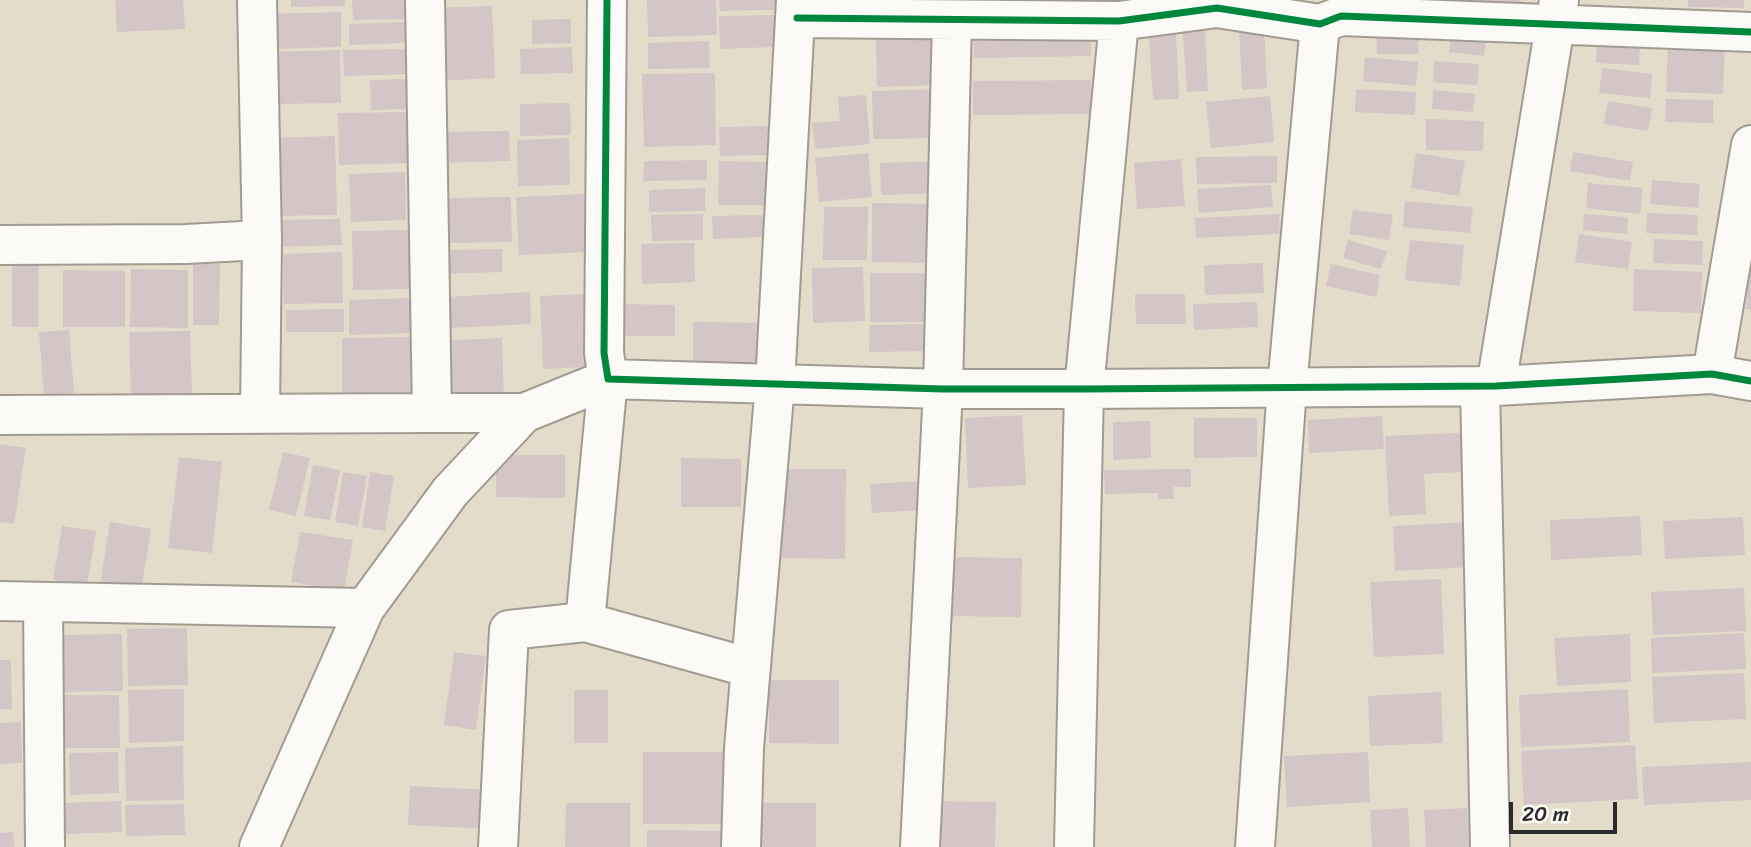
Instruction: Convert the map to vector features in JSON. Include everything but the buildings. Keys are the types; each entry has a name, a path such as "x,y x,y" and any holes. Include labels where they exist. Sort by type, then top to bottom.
{"street":[{"path":"257,0 262,240 260,414"},
{"path":"425,0 432,413"},
{"path":"584,622 608,379 604,353 607,0"},
{"path":"741,847 744,748 775,384 797,9 951,20 1119,21 1217,8 1334,13 1557,13 1751,32"},
{"path":"1255,847 1287,387 1334,13"},
{"path":"1490,847 1488,386 1557,13"},
{"path":"920,847 943,389 951,20"},
{"path":"1074,847 1084,389 1119,21"},
{"path":"1712,374 1751,145"},
{"path":"0,245 186,244 262,240"},
{"path":"0,415 524,413 608,379 943,389 1488,386 1712,374 1751,381"},
{"path":"259,847 365,608 450,492 524,413"},
{"path":"0,601 365,608"},
{"path":"43,602 45,847"},
{"path":"498,847 509,630 584,622 751,668"}],"cycle path":[{"path":"607,0 604,353 608,379 943,389 1496,386 1712,374 1751,381"},
{"path":"797,18 1119,21 1217,8 1320,24 1341,16 1751,32"}]}
